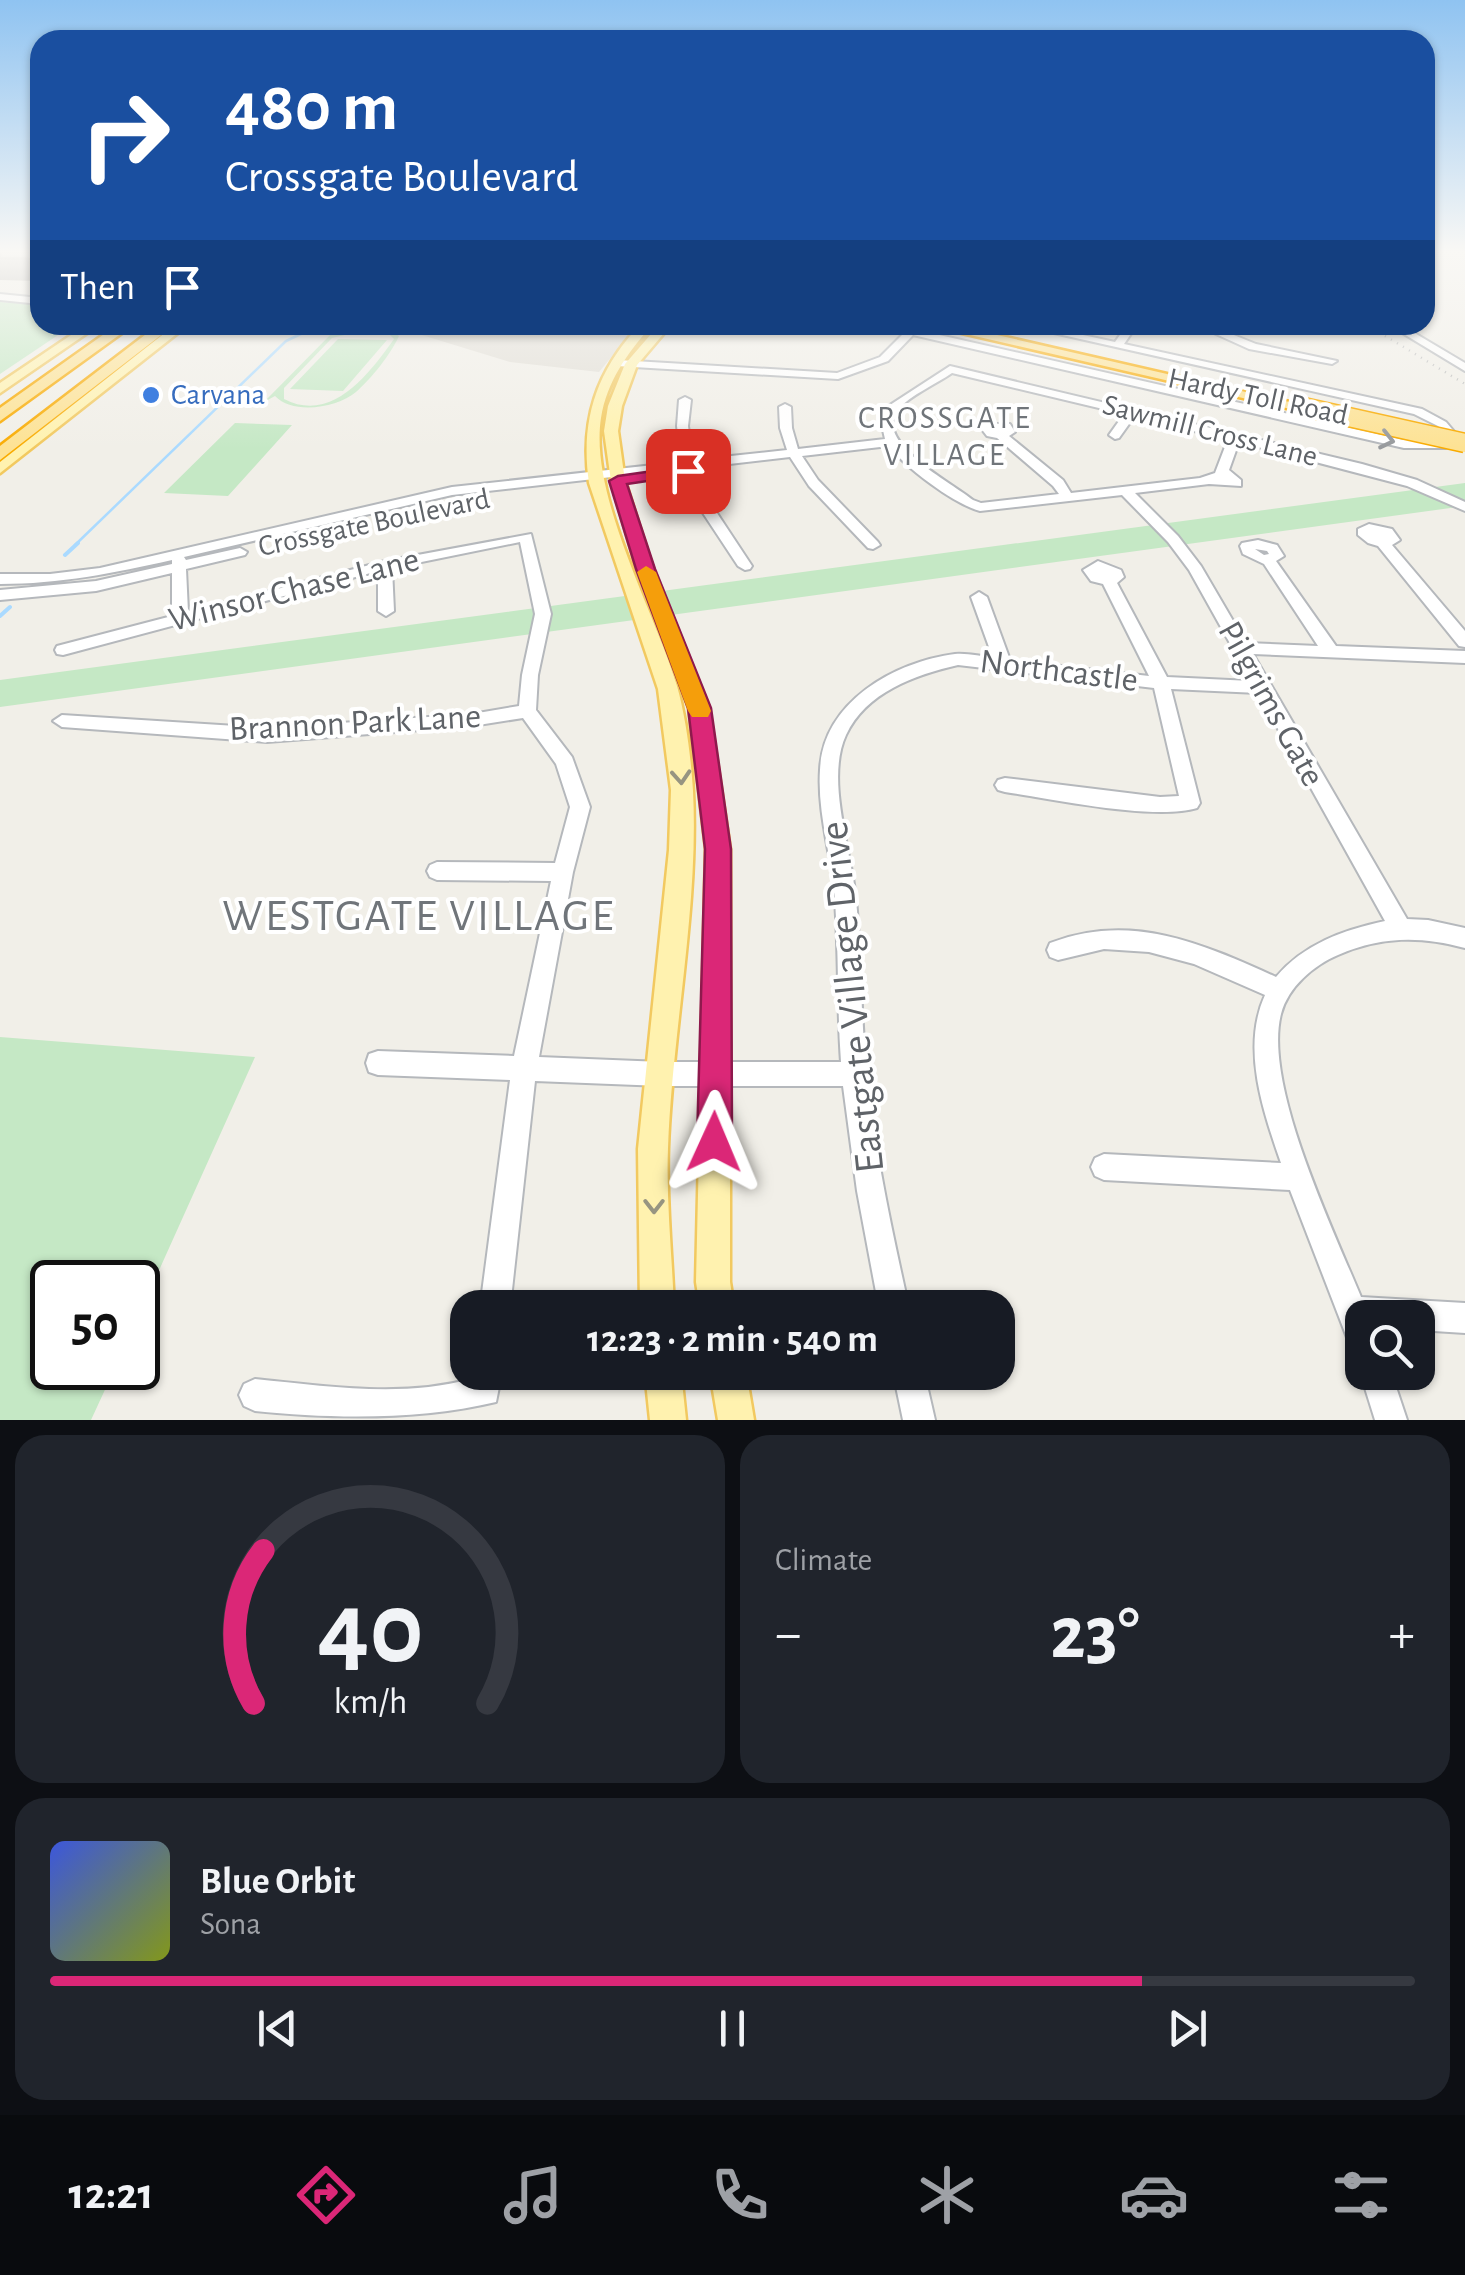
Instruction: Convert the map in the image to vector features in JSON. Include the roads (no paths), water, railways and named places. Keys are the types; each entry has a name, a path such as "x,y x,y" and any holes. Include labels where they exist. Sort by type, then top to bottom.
{"highway":[{"path":"0,400 94,335"},
{"path":"0,416 112,335"},
{"path":"2,455 141,335"},
{"path":"2,455 155,335"},
{"name":"Hardy Toll Road","path":"999,335 1465,439"},
{"name":"Hardy Toll Road","path":"1003,335 1171,368 1299,402"},
{"path":"1046,335 1171,368"},
{"path":"2,455 30,445"}],"main road":[{"path":"0,389 78,335"},
{"path":"30,445 169,335"},
{"path":"623,363 640,335"},
{"path":"653,335 600,390 602,421 590,452 606,477 636,570 673,716 682,790 681,850 654,1149 658,1290"},
{"path":"636,570 700,708 718,849 714,1290"},
{"path":"673,716 700,708"},
{"path":"665,1390 668,1420"},
{"path":"731,1390 736,1420"}],"street":[{"path":"623,363 838,376 884,359 905,335"},
{"path":"939,335 1404,444 1445,444 1451,435 1442,424 1418,411 1068,335"},
{"path":"1118,346 1125,335"},
{"path":"1218,335 1253,347 1332,361"},
{"path":"1411,335 1465,368"},
{"name":"Sawmill Cross Lane","path":"890,442 886,415 950,370 1392,476 1465,507"},
{"path":"1082,399 1101,375"},
{"path":"685,400 681,426 687,467 745,566"},
{"path":"786,407 784,429 792,454 873,545"},
{"path":"1115,436 1130,412"},
{"path":"1002,435 1058,483 1068,498"},
{"path":"890,442 968,503 990,507 1208,480 1222,471 1236,438"},
{"name":"Crossgate Boulevard","path":"0,595 69,590 468,494 890,442"},
{"name":"Pilgrims Gate","path":"1127,492 1173,538 1196,568 1260,687 1400,926"},
{"name":"Winsor Chase Lane","path":"63,650 385,566 526,537 544,614 530,676 528,711"},
{"path":"1383,543 1465,642"},
{"path":"1268,560 1331,652"},
{"path":"179,561 180,617"},
{"name":"Crossgate Boulevard","path":"0,579 95,573 179,561"},
{"path":"385,566 386,611"},
{"path":"1005,786 1160,805 1190,802 1161,683 1109,581"},
{"path":"980,597 1003,662"},
{"path":"1239,648 1465,657"},
{"name":"Northcastle","path":"867,697 927,665 958,659 1161,683 1260,687"},
{"name":"Eastgate Village Drive","path":"867,697 835,740 828,769 844,878 854,1074 874,1214 890,1290"},
{"path":"497,1290 524,1069 563,872 580,807 565,762 528,711"},
{"name":"Brannon Park Lane","path":"62,721 267,735 472,720 528,711"},
{"path":"437,871 563,872"},
{"path":"1349,1300 1281,1123 1266,1046 1268,1018 1279,990 1314,955 1375,931 1400,926 1465,938"},
{"path":"1058,950 1102,938 1134,940 1214,959 1279,990"},
{"path":"378,1063 662,1074 854,1074"},
{"path":"1104,1168 1300,1177"},
{"path":"1435,1320 1465,1318"},
{"path":"255,1396 326,1402 455,1401 473,1390"},
{"path":"912,1390 919,1420"},
{"path":"1381,1390 1391,1420"}],"waterway":[{"path":"75,545 286,341 299,335"},
{"path":"65,555 78,543"},
{"path":"0,616 10,607"}],"railway":[{"path":"1384,335 1465,384"}],"place":[{"name":"Carvana","path":"151,395"}],"district":[{"name":"CROSSGATE VILLAGE","path":"945,436"},
{"name":"WESTGATE VILLAGE","path":"419,916"}]}
